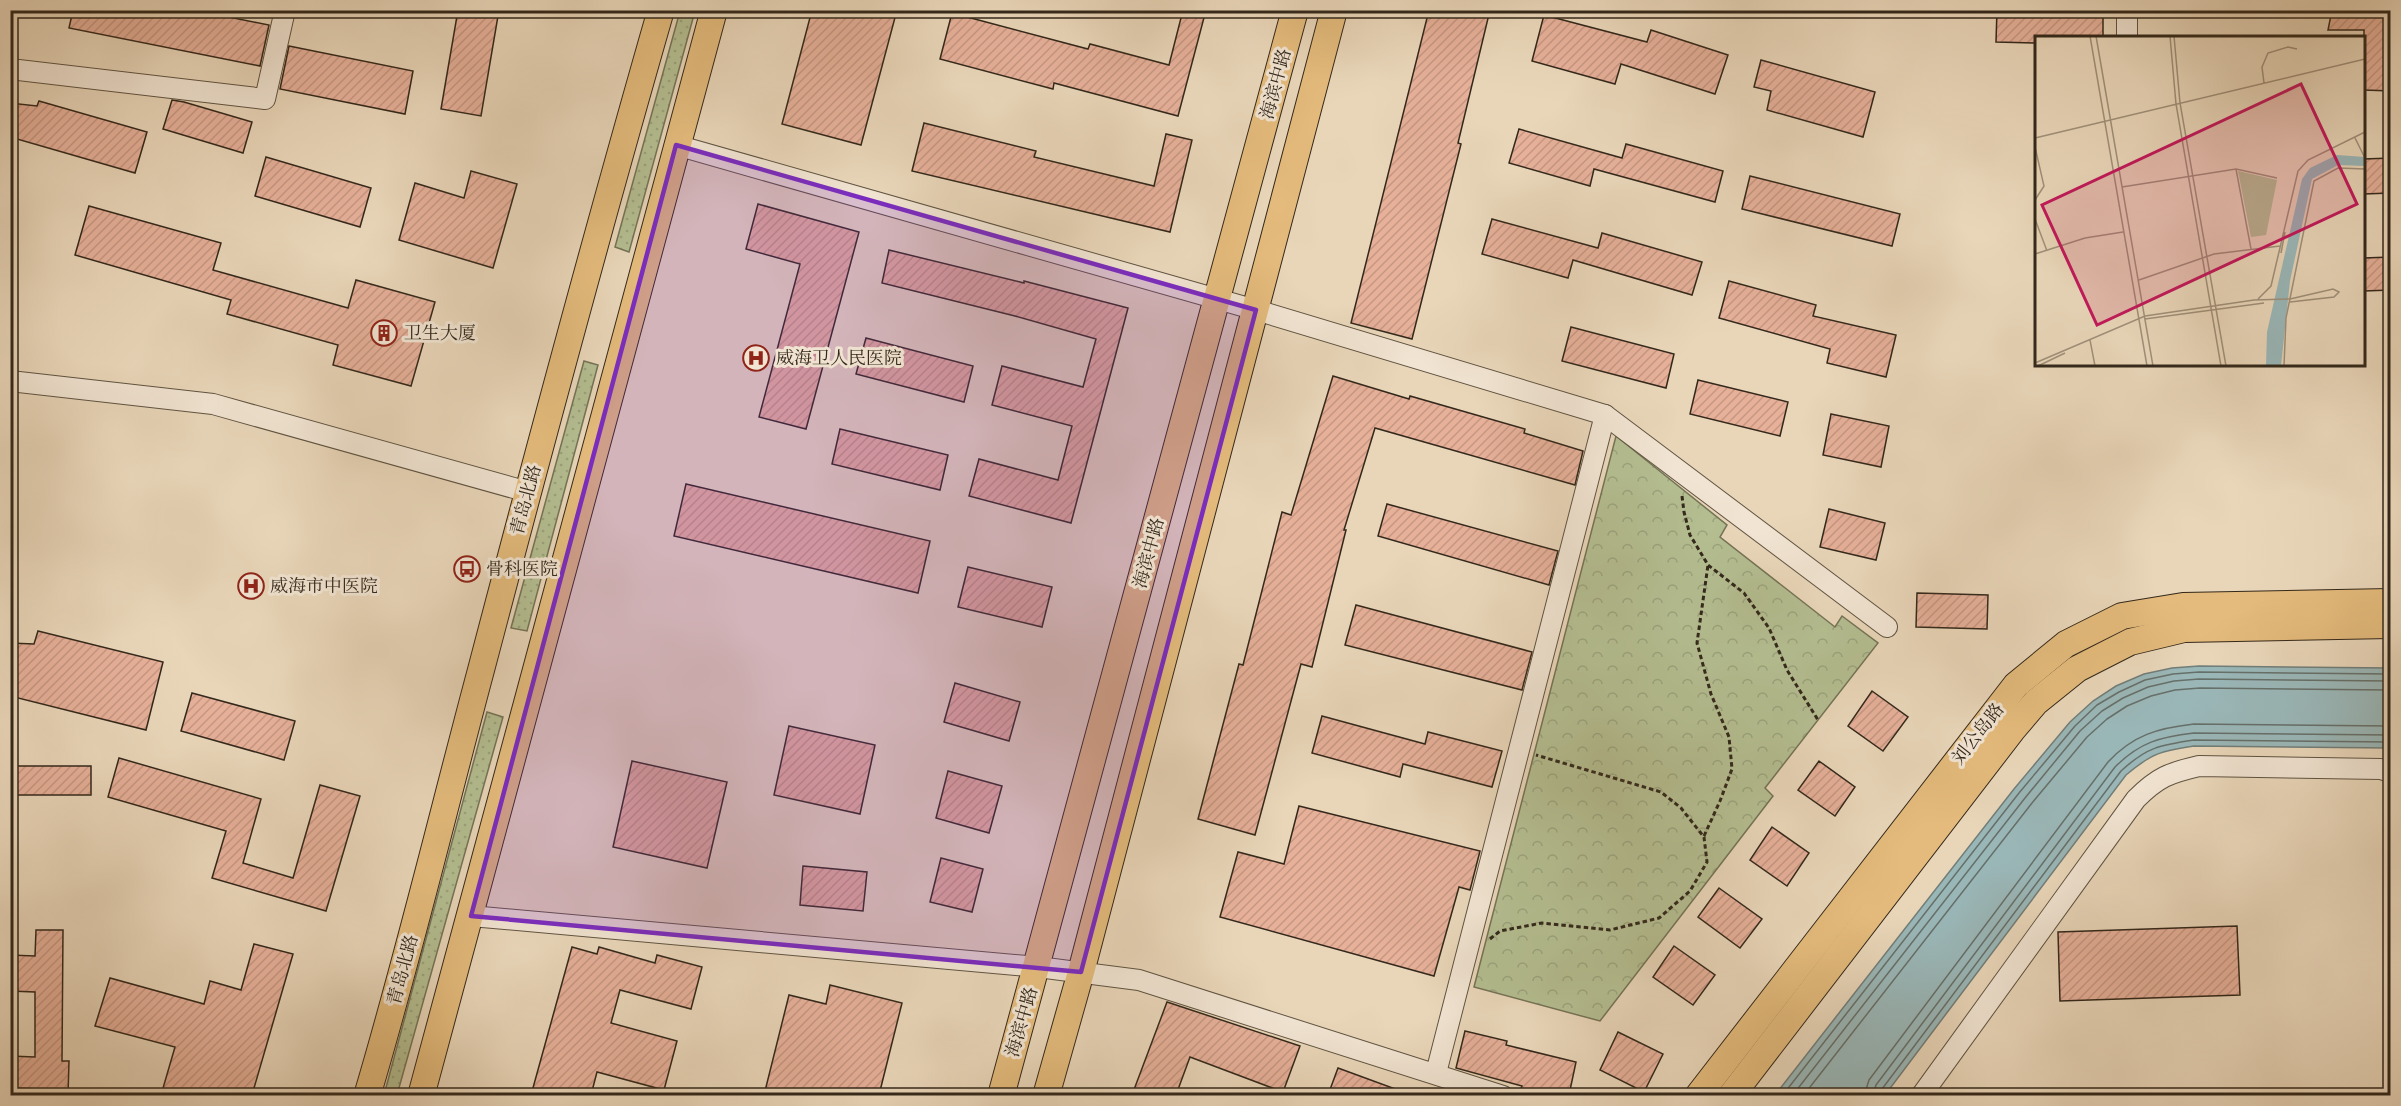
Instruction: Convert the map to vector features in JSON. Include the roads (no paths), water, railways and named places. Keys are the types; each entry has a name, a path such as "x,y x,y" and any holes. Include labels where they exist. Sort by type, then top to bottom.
{"main road":[{"name":"青岛北路","path":"367,1095 396,998 528,492 661,10"},
{"path":"421,1095 714,10"},
{"name":"海滨中路","path":"1001,1095 1038,968 1295,10"},
{"name":"海滨中路","path":"1046,1095 1082,972 1334,10"},
{"name":"刘公岛路","path":"1698,1095 2016,685 2067,644 2122,616 2183,606 2391,602"},
{"name":"刘公岛路","path":"1731,1095 2013,729 2036,702 2077,669 2130,642 2184,629 2391,625"}],"street":[{"path":"10,69 265,99 285,10"},
{"path":"2127,10 2127,36"},
{"path":"676,145 1256,310 1605,415 1887,627"},
{"path":"10,381 213,404 528,492"},
{"path":"1436,1073 1605,415"},
{"path":"1921,1095 2136,799 2151,784 2171,772 2199,766 2391,772"},
{"path":"471,916 1082,972 1139,980 1503,1095"}],"water":[{"path":"2199,666 2390,668 2390,748 2194,746 2150,757 2126,775 1885,1095 1775,1095 2014,789 2070,722 2093,701 2116,686 2144,674 2172,668"}],"place":[{"name":"卫生大厦","path":"384,333"},
{"name":"威海卫人民医院","path":"756,358"},
{"name":"骨科医院","path":"467,569"},
{"name":"威海市中医院","path":"251,586"}]}
